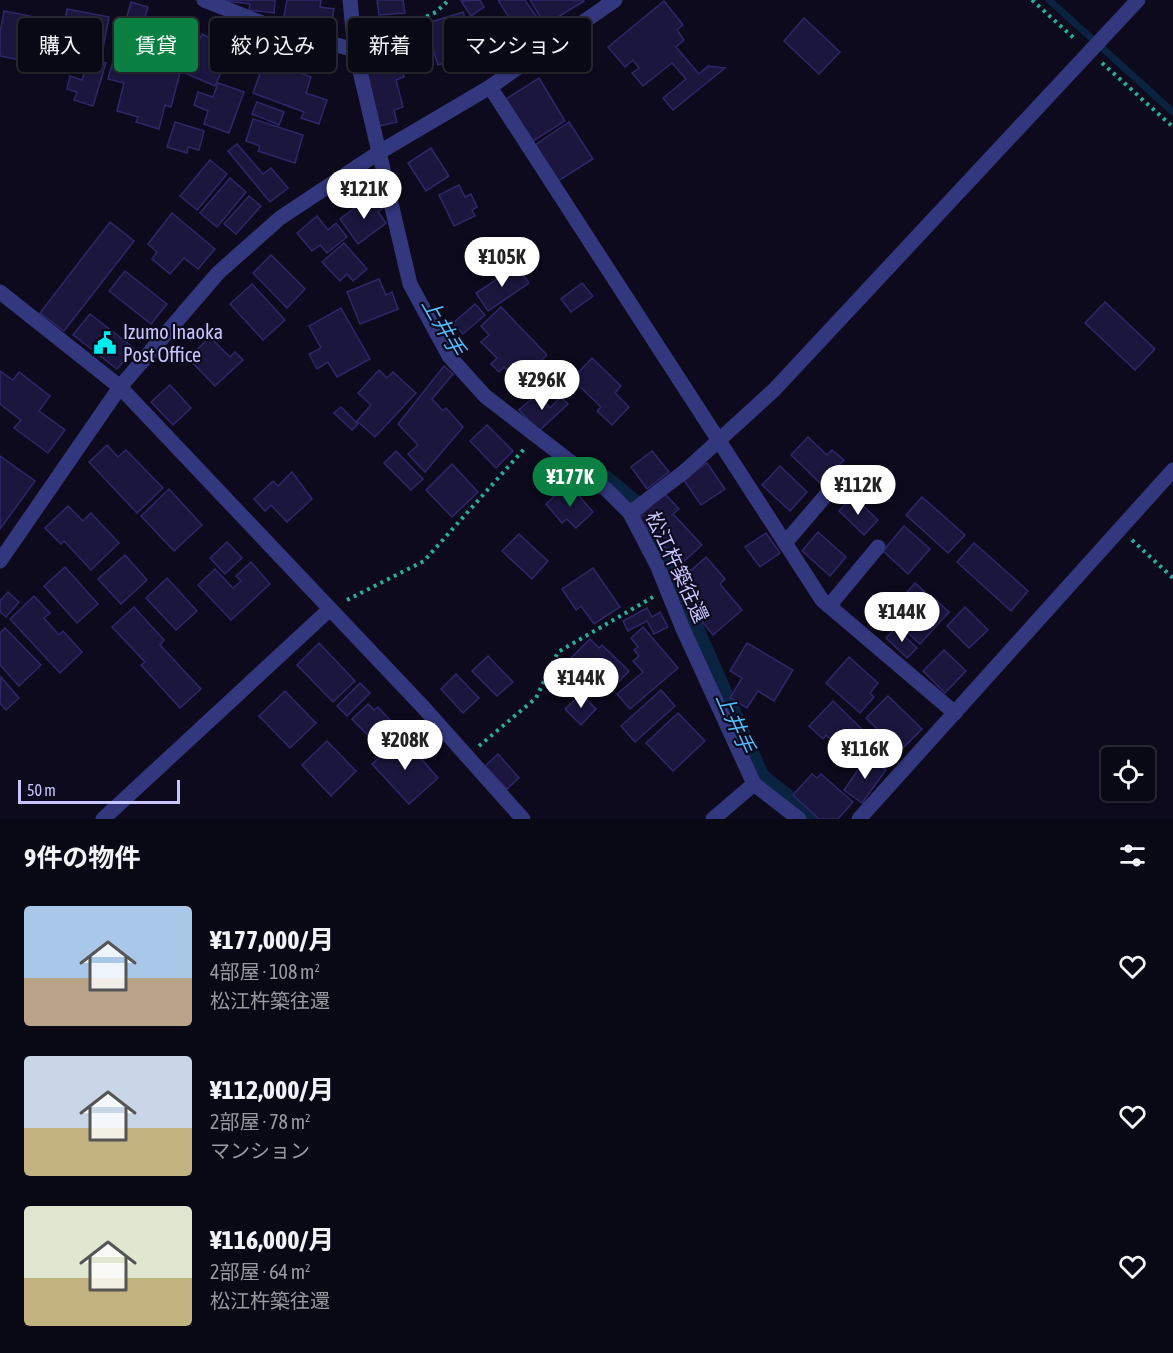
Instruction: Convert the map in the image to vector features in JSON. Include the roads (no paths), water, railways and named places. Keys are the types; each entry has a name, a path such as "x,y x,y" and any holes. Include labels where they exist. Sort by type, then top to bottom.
{"street":[{"path":"204,0 275,28 348,48"},
{"name":"松江杵築往還","path":"350,0 352,18"},
{"path":"0,561 120,387 218,273 280,218 378,153 490,87 615,0"},
{"path":"630,513 684,472 783,382 1138,0"},
{"name":"松江杵築往還","path":"360,72 410,284 448,356 485,396 608,490 630,513 754,784 799,819"},
{"path":"490,87 718,441 829,606 955,713"},
{"path":"0,292 120,387 330,609 523,819"},
{"path":"859,819 1173,470"},
{"path":"785,543 833,487"},
{"path":"829,606 878,547"},
{"path":"103,819 330,609"},
{"path":"713,819 754,784"}],"waterway":[{"path":"1049,0 1173,112"},
{"name":"上井手","path":"603,480 631,503 662,559 759,778 810,819"}],"place":[{"name":"Izumo Inaoka Post Office","path":"105,343"}]}
